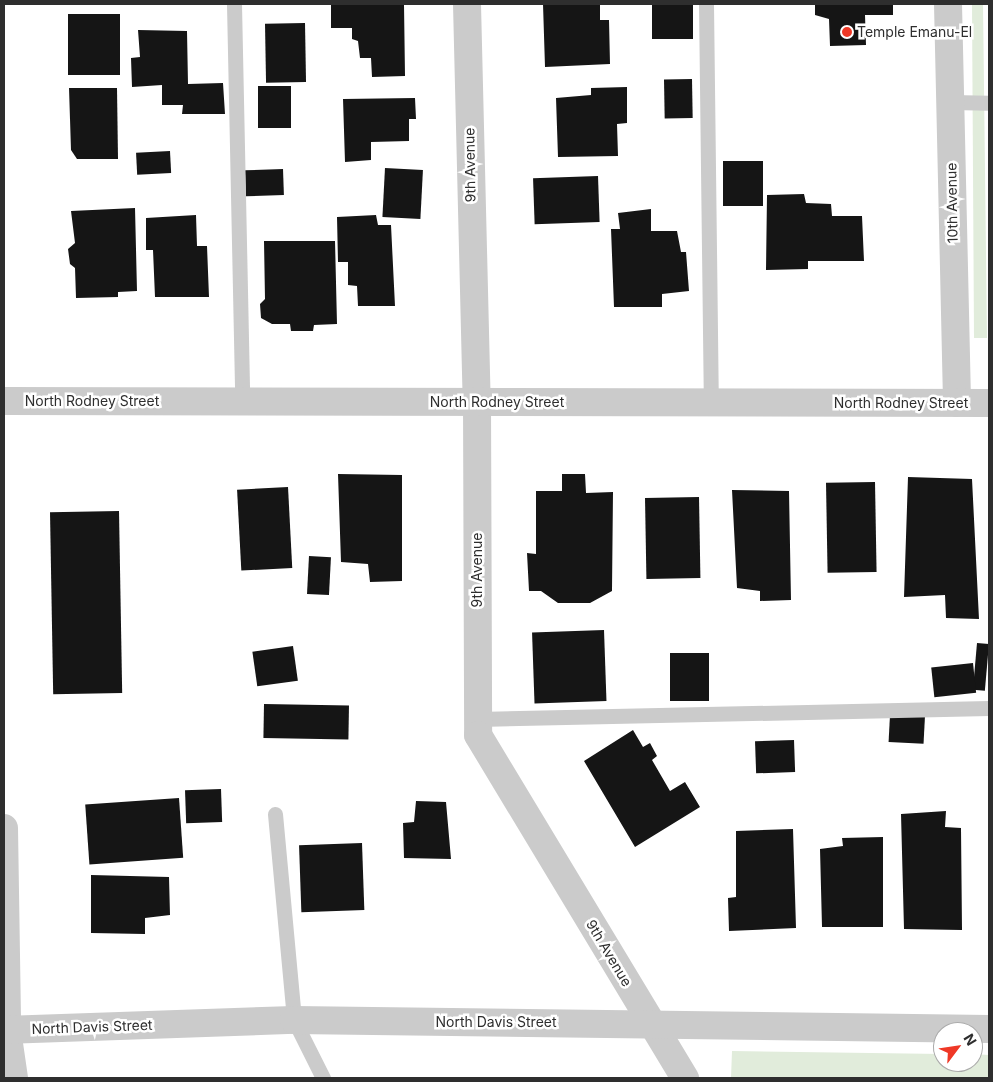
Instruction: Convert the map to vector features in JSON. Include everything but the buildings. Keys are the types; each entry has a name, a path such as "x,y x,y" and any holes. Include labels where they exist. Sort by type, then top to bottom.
{"street":[{"name":"9th Avenue","path":"466,4 477,402 478,736 685,1078"},
{"name":"10th Avenue","path":"948,4 957,403"},
{"name":"North Rodney Street","path":"4,401 989,403"},
{"path":"4,828 5,1030 14,1078"},
{"name":"North Davis Street","path":"5,1030 294,1020 651,1023 989,1029"}],"lane":[{"path":"234,4 242,402"},
{"path":"706,4 711,403"},
{"path":"950,102 989,103"},
{"path":"478,719 989,708"},
{"path":"276,814 294,1020 323,1078"}],"green space":[{"path":"972,4 983,4 987,338 974,338"},
{"path":"732,1051 933,1054 933,1072 983,1072 983,1055 989,1055 989,1078 731,1078"}],"place":[{"name":"Temple Emanu-El","path":"847,32"}]}
